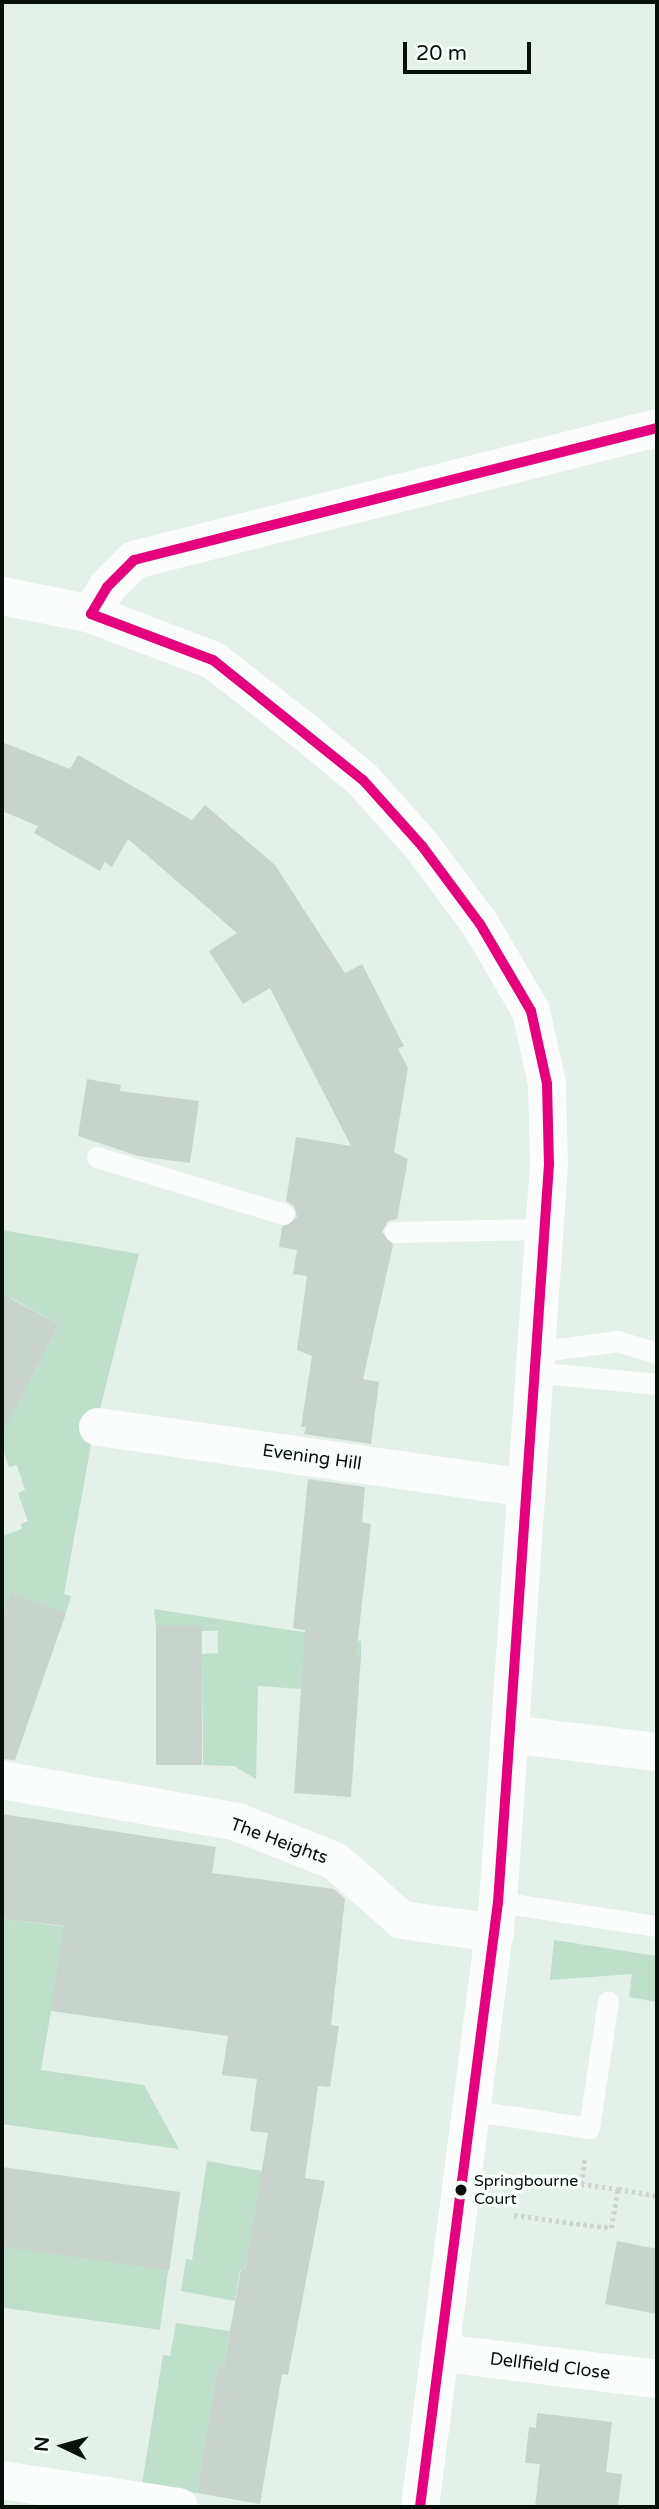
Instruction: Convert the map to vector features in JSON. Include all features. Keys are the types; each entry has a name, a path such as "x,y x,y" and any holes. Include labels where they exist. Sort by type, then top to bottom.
{"street":[{"path":"91,614 107,587 134,560 657,428"},
{"path":"2,596 91,614 212,660 304,731 371,790 422,846 480,924 531,1011 544,1072 549,1164 497,1917 474,2111 420,2507"},
{"name":"Evening Hill","path":"98,1427 526,1488"},
{"path":"510,1734 657,1752"},
{"name":"The Heights","path":"2,1780 237,1822 335,1861 402,1920 497,1917"},
{"name":"Dellfield Close","path":"442,2353 657,2379"},
{"path":"2,2480 179,2507"}],"lane":[{"path":"97,1157 284,1214"},
{"path":"395,1232 544,1229"},
{"path":"534,1362 617,1341 657,1353"},
{"path":"534,1362 657,1384"},
{"path":"497,1917 657,1926"},
{"path":"474,2111 589,2128 608,2001"}],"path":[{"path":"586,2154 581,2184 657,2196"},
{"path":"514,2215 611,2228 618,2189"}],"green space":[{"path":"2,1230 139,1254 91,1445 64,1594 71,1596 66,1613 10,1594 2,1617 2,1536 22,1529 21,1524 28,1521 18,1493 25,1490 17,1465 9,1467 2,1447 2,1392 19,1401 59,1324 11,1298 2,1314"},
{"path":"154,1609 361,1641 361,1656 304,1652 301,1689 258,1686 256,1779 234,1766 203,1765 202,1654 218,1653 218,1631 202,1631 201,1625 156,1626"},
{"path":"2,1919 204,1944 51,2011 41,2070 144,2085 179,2149 2,2124"},
{"path":"554,1940 657,1956 657,2002 629,1997 632,1974 550,1980"},
{"path":"207,2161 262,2171 245,2270 240,2270 235,2301 181,2291 186,2259 192,2260"},
{"path":"2,2246 168,2269 160,2330 2,2308"},
{"path":"176,2323 230,2331 224,2366 218,2365 197,2493 142,2484 163,2355 170,2356"}],"building":[{"path":"2,742 70,769 78,755 192,820 205,805 275,865 345,973 362,964 404,1046 398,1049 408,1068 394,1152 408,1159 397,1219 388,1221 382,1232 393,1245 363,1379 379,1382 371,1444 304,1434 306,1427 301,1427 312,1356 297,1350 307,1276 293,1274 297,1250 279,1247 282,1227 297,1217 294,1206 286,1201 296,1137 351,1146 270,988 243,1004 209,951 237,933 128,839 112,867 105,862 100,871 34,833 38,826 2,811"},
{"path":"87,1079 121,1085 120,1091 199,1101 190,1163 138,1156 78,1136"},
{"path":"2,1294 59,1324 2,1434"},
{"path":"308,1479 365,1487 362,1522 371,1524 356,1656 361,1656 351,1797 294,1793 305,1630 293,1628"},
{"path":"10,1593 66,1613 15,1760 2,1759 2,1617"},
{"path":"156,1625 202,1625 202,1765 156,1765"},
{"path":"2,1814 216,1847 212,1873 334,1889 345,1899 331,2025 339,2026 330,2087 318,2086 305,2178 325,2181 288,2375 282,2374 260,2504 197,2493 218,2365 224,2366 241,2269 245,2270 268,2133 250,2131 257,2079 222,2075 228,2036 51,2011 64,1926 2,1919"},
{"path":"2,2167 180,2192 169,2270 2,2247"},
{"path":"617,2241 657,2249 657,2314 605,2304"},
{"path":"537,2413 612,2422 606,2472 622,2474 618,2507 535,2507 540,2464 525,2463 529,2427 536,2428"}],"transit line":[{"path":"91,614 107,587 134,560 657,428"},
{"path":"91,614 213,660 363,780 422,846 480,924 531,1011 547,1084 549,1164 498,1902 420,2507"}],"place":[{"name":"Springbourne Court","path":"461,2190"}]}
